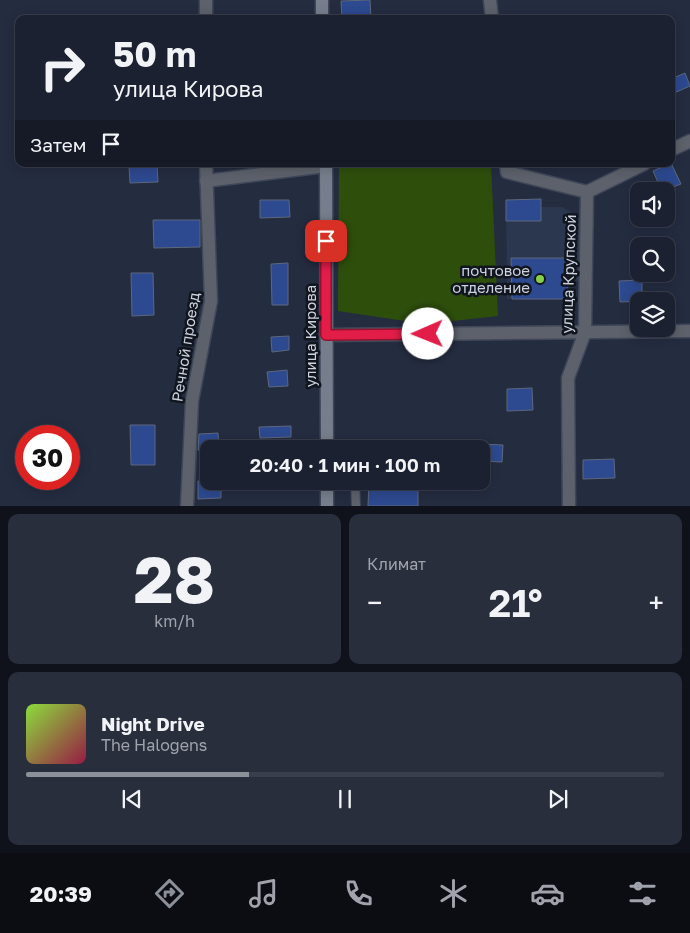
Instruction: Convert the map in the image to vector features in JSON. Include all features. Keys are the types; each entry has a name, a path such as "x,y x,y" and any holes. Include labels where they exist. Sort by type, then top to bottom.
{"street":[{"path":"206,0 206,15"},
{"path":"322,0 322,15"},
{"path":"490,0 492,15"},
{"path":"675,148 690,141"},
{"name":"Речной проезд","path":"187,506 192,401 211,301 206,167"},
{"path":"206,180 310,167"},
{"name":"улица Кирова","path":"326,167 327,440"},
{"path":"506,167 507,172 587,192 638,167"},
{"name":"улица Крупской","path":"569,506 568,378 585,332 587,192"},
{"path":"326,335 690,331"},
{"path":"327,490 327,506"}],"lane":[{"path":"355,490 356,506"}],"shaded area":[{"path":"541,199 541,207 562,207 579,217 581,281 567,282 568,299 507,299 506,200"}],"green space":[{"path":"339,167 491,167 498,316 425,324 338,311"}],"building":[{"path":"370,0 371,15 342,15 341,1"},
{"path":"685,73 690,86 675,93 675,77"},
{"path":"129,167 157,167 158,182 130,183"},
{"path":"662,167 673,167 681,184 675,186 675,182 658,182 653,171"},
{"path":"541,199 541,221 506,221 506,200"},
{"path":"260,200 289,200 290,217 260,218"},
{"path":"153,220 200,220 200,247 154,248"},
{"path":"511,258 567,258 568,299 512,299"},
{"path":"288,263 288,305 272,305 271,264"},
{"path":"131,273 153,273 154,315 132,316"},
{"path":"619,281 642,282 642,292 630,292 630,302 620,302"},
{"path":"289,336 289,350 272,352 271,337"},
{"path":"287,370 288,386 269,387 267,372"},
{"path":"532,388 533,410 507,411 507,389"},
{"path":"130,425 155,425 155,465 131,465"},
{"path":"291,426 291,437 260,438 259,427"},
{"path":"218,433 218,440 200,440 200,450 198,450 199,434"},
{"path":"490,444 503,445 502,462 490,461"},
{"path":"614,459 615,478 583,479 583,460"},
{"path":"198,481 200,481 200,490 221,490 221,498 198,499"},
{"path":"369,490 418,490 418,506 368,506"}],"place":[{"name":"почтовое отделение","path":"540,279"}],"route":[{"path":"326,241 326,335 428,334"}]}
